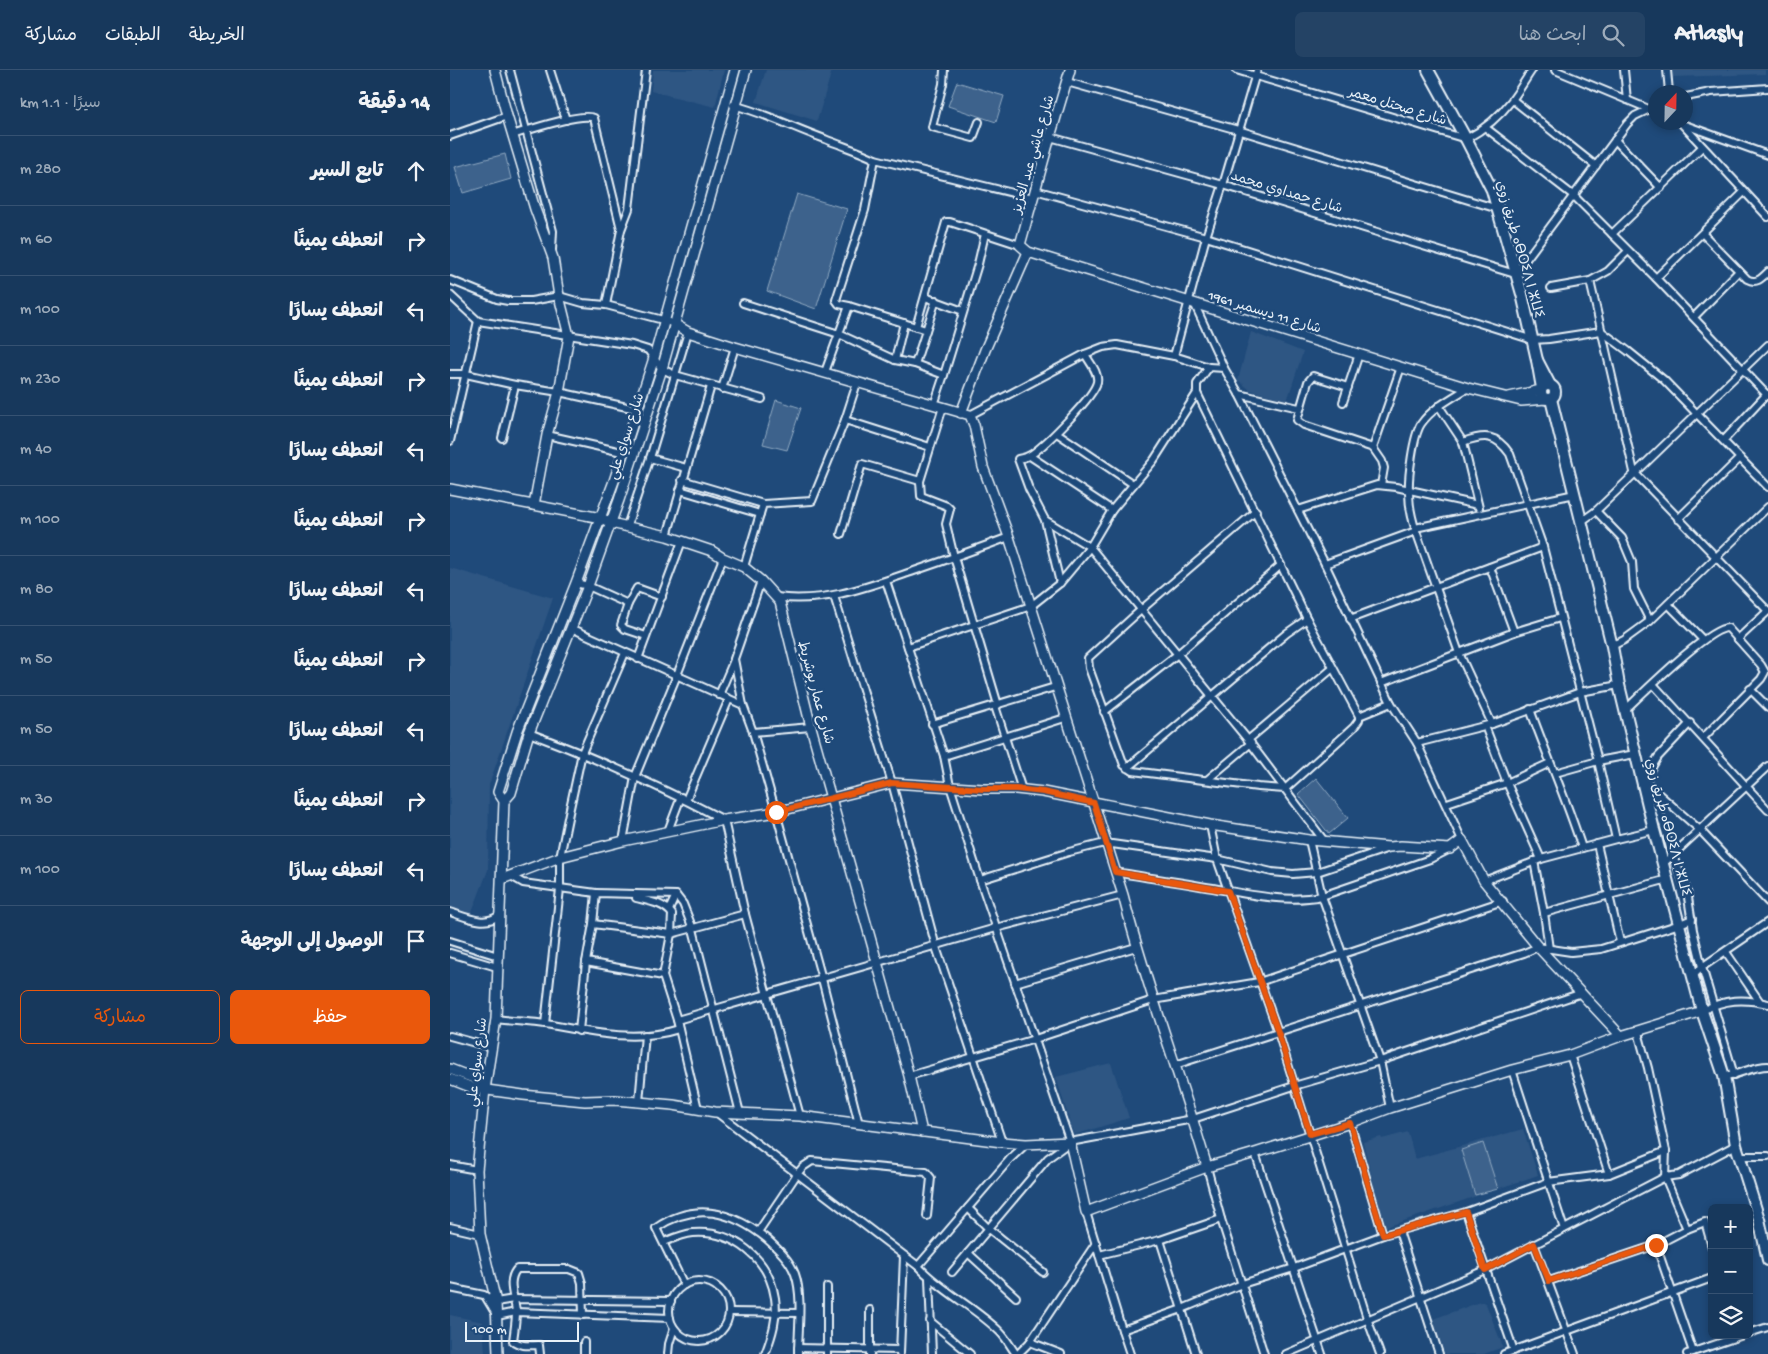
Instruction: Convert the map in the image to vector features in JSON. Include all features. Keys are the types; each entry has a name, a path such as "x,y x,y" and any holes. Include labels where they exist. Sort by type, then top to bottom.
{"main road":[{"name":"طريق زوي ⴰⴱⵔⵉⴷ ⵏ ⵣⵡⵉ","path":"1428,70 1492,190 1498,209 1582,521 1612,646 1618,685 1702,1011 1729,1076 1736,1145 1759,1218 1768,1260"}],"street":[{"path":"495,70 512,135 535,209 553,258"},
{"path":"510,70 553,230 553,258 559,296 569,336 559,392 547,435 534,505"},
{"path":"550,70 566,120"},
{"path":"606,305 621,230 629,209 646,70"},
{"name":"شارع سواي علي","path":"498,1354 496,1302 480,1234 477,1170 490,1047 496,1020 504,801 498,792 517,732 601,518 654,358 663,320 735,70"},
{"name":"شارع سواي علي","path":"504,801 511,794 529,733 611,523 662,368 697,238 746,70"},
{"path":"944,70 944,84 932,128 973,138 979,122"},
{"name":"شارع عاشي عبد العزيز","path":"1020,245 1070,70"},
{"name":"شارع صحتل معمر","path":"1236,70 1256,73 1466,139"},
{"path":"1466,139 1486,128 1512,100 1532,70"},
{"path":"1555,70 1626,100 1648,107"},
{"path":"1624,70 1626,100"},
{"path":"1667,70 1668,85"},
{"path":"1174,356 1191,303 1206,237 1256,73"},
{"path":"1067,82 1238,130 1498,209"},
{"path":"1693,96 1711,92 1768,88"},
{"path":"1512,100 1596,166"},
{"path":"725,103 757,112 875,159 1034,194 1206,237 1533,340 1601,331 1664,380 1768,487"},
{"path":"1515,274 1634,116 1648,110"},
{"path":"512,135 589,115 594,118 621,230"},
{"path":"450,136 507,116"},
{"path":"1486,128 1574,196 1694,317 1767,395 1724,440"},
{"path":"1693,128 1768,155"},
{"path":"1686,130 1768,217"},
{"name":"شارع حمداوي محمد","path":"1050,137 1223,185 1515,274"},
{"path":"1615,140 1661,188"},
{"path":"1612,234 1702,147"},
{"path":"875,159 864,210 836,300 839,304 926,330"},
{"path":"1656,278 1744,192"},
{"path":"916,326 946,222 1020,245"},
{"path":"985,234 978,264 944,375 930,447 920,480 921,496 946,506 950,510 946,524 954,557 1022,790"},
{"path":"1703,234 1747,279 1759,280 1768,272"},
{"path":"688,235 697,238"},
{"name":"شارع 11 ديسمبر 1961","path":"1020,245 1028,252 1468,388 1504,398 1546,392"},
{"path":"1551,288 1590,281 1608,271 1628,251"},
{"path":"966,414 985,350 1028,252"},
{"path":"1694,317 1739,271"},
{"path":"450,280 508,302 531,301 559,296 583,303 606,305 663,320 688,332 966,414 974,425 983,467 1009,537 1065,718 1094,803 1123,895 1152,1000 1193,1119 1221,1219 1264,1354"},
{"path":"1590,281 1634,472 1768,611 1738,639"},
{"path":"450,295 478,321 632,345 648,350 662,368 675,375 762,399"},
{"path":"924,297 964,311"},
{"path":"915,364 936,300"},
{"path":"743,303 839,334 895,360 915,364 944,375"},
{"path":"1191,303 1298,510 1391,703 1417,743 1462,840 1484,881 1503,901 1538,947 1621,1036"},
{"path":"825,372 849,306"},
{"path":"450,441 478,321"},
{"path":"895,360 904,324"},
{"path":"627,526 650,458 688,332"},
{"path":"966,414 1085,354 1103,347 1117,345 1174,356 1209,367 1224,368"},
{"path":"1582,521 1596,511 1634,472 1768,345"},
{"path":"722,389 735,346"},
{"path":"1060,583 1045,520 1029,489 1018,459 1030,456 1057,433 1092,393 1098,376 1085,354"},
{"path":"1343,402 1359,354"},
{"path":"908,647 1031,606 1060,583 1090,547 1112,510 1154,460 1197,393 1198,384 1209,367"},
{"path":"1373,448 1401,367"},
{"path":"450,374 466,374 636,409"},
{"path":"1348,387 1313,376 1308,382 1297,420 1304,425 1373,448 1382,461 1384,468 1382,485"},
{"path":"682,480 763,504 812,501 857,383"},
{"path":"502,438 515,385"},
{"path":"667,536 711,386"},
{"path":"1468,388 1439,406 1418,430 1414,446 1409,491 1411,512 1415,529 1488,725 1507,783 1538,860 1549,949"},
{"path":"1197,393 1256,511 1307,619 1359,716 1359,720 1354,727 1285,789 1133,771 1124,765 1089,668 1088,658 1256,511"},
{"path":"1239,394 1299,408"},
{"path":"1439,406 1463,442 1480,513"},
{"path":"844,420 930,447"},
{"path":"1057,433 1133,484"},
{"path":"547,435 622,452"},
{"path":"1463,442 1487,436 1496,439 1504,445 1510,454 1543,547 1616,838"},
{"path":"1030,456 1112,510"},
{"path":"650,458 686,468"},
{"path":"1678,519 1740,458"},
{"path":"841,534 862,464 920,480"},
{"path":"1298,510 1372,486 1382,485 1478,505"},
{"name":"شارع عمار بوشريط","path":"450,489 601,518 611,523 667,536 712,551 744,567 761,581 780,602 811,727 909,1076 922,1132"},
{"path":"680,490 760,514"},
{"path":"1325,564 1415,529 1480,513 1575,494"},
{"path":"744,567 763,504"},
{"path":"1612,646 1624,640 1650,621 1768,507"},
{"path":"1596,511 1622,538 1632,562 1634,589 1650,621"},
{"path":"1045,520 1090,547 1250,741 1325,842"},
{"path":"776,597 793,600 834,596 886,581 1009,537"},
{"path":"638,659 682,542"},
{"path":"1350,619 1543,547"},
{"path":"624,841 635,777 723,558"},
{"path":"1104,712 1178,653 1281,565"},
{"path":"1490,567 1514,632"},
{"path":"719,695 734,659 761,581"},
{"path":"886,581 944,756 950,786 980,880 1070,1142 1086,1212 1130,1354"},
{"path":"576,583 588,586 628,604"},
{"path":"646,636 625,629 622,625 628,604 637,588 662,597"},
{"path":"834,596 892,783 936,947 1002,1142"},
{"path":"1668,604 1703,640"},
{"path":"1381,683 1514,632 1560,618"},
{"path":"1127,768 1287,633 1307,619"},
{"path":"1625,710 1703,640 1726,627 1761,665 1764,672 1761,679 1703,738"},
{"path":"571,628 743,705"},
{"path":"545,1024 560,888 560,857 582,753 625,653"},
{"path":"734,659 743,705 753,732 822,978 859,1124"},
{"path":"1207,780 1333,668"},
{"path":"1653,684 1768,810"},
{"path":"1417,743 1488,725 1580,692 1618,685"},
{"path":"932,724 1056,687"},
{"path":"1750,689 1768,707"},
{"path":"668,831 729,699"},
{"path":"1359,716 1391,703"},
{"path":"1530,709 1582,848"},
{"path":"944,756 1065,718"},
{"path":"1690,724 1658,757 1643,777 1653,789 1700,830 1768,902"},
{"path":"753,732 811,727"},
{"path":"529,733 582,753 724,820"},
{"path":"1555,773 1598,761 1635,754"},
{"path":"1446,803 1507,783 1550,763"},
{"path":"1664,863 1768,766"},
{"path":"502,879 560,857 624,841 724,820 776,812 892,783 1022,790 1052,794 1210,825 1309,840 1389,847 1450,849"},
{"path":"1653,789 1672,855 1687,891 1692,930 1714,1005 1729,1076 1756,1066 1768,1066"},
{"path":"724,820 745,914 800,1116"},
{"path":"1210,825 1217,859 1278,1032 1345,1249 1380,1354"},
{"path":"1484,881 1538,860 1616,838 1654,830"},
{"path":"1309,840 1322,896 1380,1061 1390,1108"},
{"path":"1115,872 1228,891 1286,899 1307,899 1322,896 1430,859 1450,849 1462,840"},
{"path":"980,880 1068,852 1106,843 1217,859 1284,874 1317,872 1389,847"},
{"path":"1597,844 1620,942"},
{"path":"511,876 524,883 596,893 676,895"},
{"path":"1544,913 1668,879"},
{"path":"579,1031 596,893"},
{"path":"622,895 649,901 669,910 672,914 671,934 663,976 677,1020 698,1109"},
{"path":"669,910 676,895"},
{"path":"676,895 683,904 693,929 740,1113"},
{"path":"677,1020 936,947 996,928 1123,895"},
{"path":"909,1076 1035,1039 1152,1000 1259,982 1503,901"},
{"path":"450,912 487,922 500,915"},
{"path":"593,924 671,934 745,914"},
{"path":"1175,1065 1538,947 1560,951 1601,949 1692,919"},
{"path":"1693,976 1702,967 1768,922"},
{"path":"450,942 498,956"},
{"path":"1015,983 1136,947"},
{"path":"1726,952 1760,1002"},
{"path":"450,954 497,967"},
{"path":"586,962 663,976"},
{"path":"450,1079 473,1088 585,1101 615,1100 716,1112 800,1116 1002,1142 1026,1144 1070,1142 1193,1119 1294,1086 1380,1061 1582,993"},
{"path":"1086,1212 1207,1167 1255,1154 1310,1134 1350,1123 1390,1108 1512,1070 1570,1055 1621,1036 1702,1011 1714,1005 1731,1000 1768,1004"},
{"path":"496,1020 545,1024 579,1031 630,1036 663,1034 679,1029"},
{"path":"1638,1032 1666,1151 1665,1177 1687,1229"},
{"path":"640,1102 645,1035"},
{"path":"450,1036 490,1047"},
{"path":"1570,1055 1609,1174"},
{"path":"450,1069 476,1080 485,1089"},
{"path":"1512,1070 1564,1229"},
{"path":"716,1112 918,1266 929,1278 1001,1333 1017,1354 1030,1342 1096,1243"},
{"path":"1350,1123 1383,1235"},
{"path":"952,1272 1048,1158 1070,1142"},
{"path":"918,1266 1010,1159 1026,1144"},
{"path":"1286,1354 1367,1318 1485,1270 1665,1177 1679,1175 1736,1145"},
{"path":"1122,1330 1182,1309 1242,1284 1294,1268 1383,1235 1466,1212 1548,1182 1609,1174 1666,1151"},
{"path":"1255,1154 1322,1354"},
{"path":"1739,1156 1768,1156"},
{"path":"758,1232 797,1174 812,1161 926,1172 931,1178 927,1216"},
{"path":"450,1165 477,1170"},
{"path":"968,1208 988,1228 1043,1272"},
{"path":"684,1285 656,1228 669,1219 700,1211 732,1217 758,1232 776,1247 792,1267 797,1282 799,1313 798,1351 900,1352 904,1256"},
{"path":"1466,1212 1514,1351"},
{"path":"1099,1254 1160,1240 1221,1219"},
{"path":"1549,1281 1656,1245 1705,1222 1708,1233"},
{"path":"450,1227 480,1234"},
{"path":"1399,1232 1439,1354"},
{"path":"664,1242 685,1235 707,1233 721,1236 741,1245 758,1259 767,1272 776,1299 776,1314 772,1336 765,1354"},
{"path":"1160,1240 1196,1354"},
{"path":"1534,1244 1575,1354"},
{"path":"1656,1245 1673,1293 1690,1353 1730,1339"},
{"path":"968,1253 1016,1297"},
{"path":"540,1354 540,1345 526,1346 513,1342 516,1312 511,1286 513,1274 517,1269 569,1269 579,1273 582,1283 583,1316"},
{"path":"929,1278 932,1354"},
{"path":"1504,1354 1708,1280"},
{"path":"702,1281 711,1283 725,1295 729,1303 730,1312 728,1322 724,1330 716,1337 708,1341 688,1340 674,1328 669,1309 674,1294 684,1285 702,1281"},
{"path":"827,1351 828,1286"},
{"path":"450,1288 484,1295 496,1302 514,1299 671,1301"},
{"path":"484,1295 497,1316 516,1312 670,1318"},
{"path":"870,1310 870,1352"},
{"path":"730,1312 799,1313"},
{"path":"930,1321 970,1354"},
{"path":"1753,1332 1768,1326"},
{"path":"668,1354 674,1328"},
{"path":"584,1342 584,1354"},
{"path":"1030,1342 1061,1354"}],"shaded area":[{"path":"653,70 724,70 715,107 651,91"},
{"path":"766,70 832,70 817,121 756,102"},
{"path":"1673,70 1765,70 1765,74 1673,77"},
{"path":"957,82 1004,96 996,122 948,106"},
{"path":"505,154 511,179 463,193 455,167"},
{"path":"797,194 847,209 816,309 767,291"},
{"path":"1251,332 1303,352 1287,401 1250,390 1238,380"},
{"path":"776,400 801,408 787,450 763,444"},
{"path":"450,568 553,598 489,785 488,870 471,915 450,909"},
{"path":"1316,778 1348,818 1329,834 1298,794"},
{"path":"1111,1063 1129,1118 1074,1135 1056,1077"},
{"path":"1523,1129 1538,1175 1386,1227 1363,1142 1408,1132 1415,1159"},
{"path":"1483,1143 1498,1189 1475,1195 1461,1150"},
{"path":"1480,1302 1486,1304 1503,1347 1484,1354 1445,1354 1433,1319"},
{"path":"450,1315 483,1322 485,1354 450,1354"}],"route":[{"path":"776,812 892,783 983,789 1016,789 1071,797 1094,803 1115,872 1228,891 1278,1032 1310,1134 1350,1123 1383,1235 1466,1212 1485,1270 1534,1244 1549,1281 1656,1245"}]}
